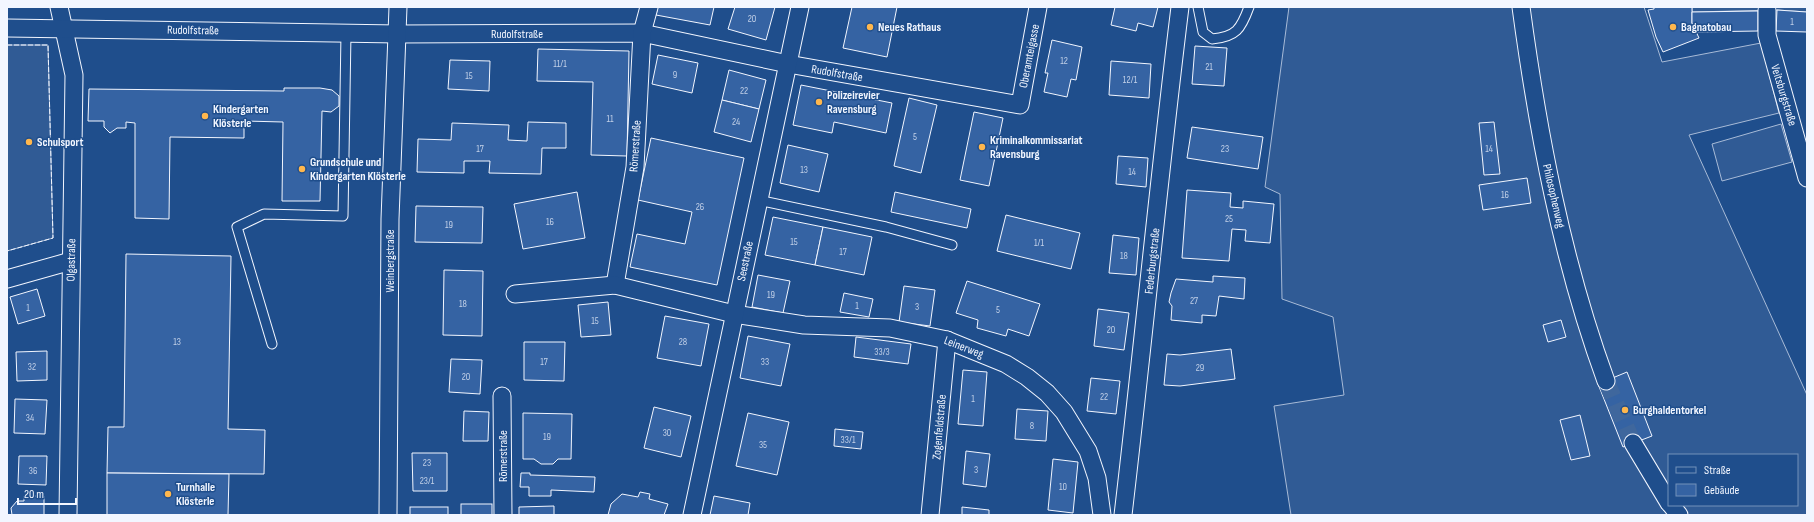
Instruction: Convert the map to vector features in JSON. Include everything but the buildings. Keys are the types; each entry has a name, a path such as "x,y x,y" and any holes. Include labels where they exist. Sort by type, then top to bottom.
{"street":[{"name":"Olgastraße","path":"59,7 65,28 74,75 68,515"},
{"name":"Weinbergstraße","path":"388,515 390,219 398,7"},
{"name":"Römerstraße","path":"615,285 634,167 642,33 649,7"},
{"name":"Seestraße","path":"692,515 800,7"},
{"name":"Oberamteigasse","path":"1020,106 1038,7"},
{"name":"Federburgstraße","path":"1123,515 1180,7"},
{"name":"Philosophenweg","path":"1521,7 1546,164 1576,285 1606,381"},
{"name":"Veitsburgstraße","path":"1767,10 1767,35 1807,178"},
{"name":"Rudolfstraße","path":"7,28 398,34 642,33 788,64 1020,106"},
{"path":"7,279 71,261"},
{"path":"515,294 615,285 734,314"},
{"name":"Leinerweg","path":"734,314 804,325 890,328 947,340 1006,364 1047,393 1064,412 1088,451 1097,478 1102,515"},
{"name":"Zogenfeldstraße","path":"930,515 947,340"},
{"name":"Römerstraße","path":"502,396 503,515"},
{"path":"1633,443 1668,501"},
{"path":"1672,506 1680,515"}],"lane":[{"path":"1198,7 1203,32 1212,39 1223,38 1234,34 1243,23 1249,7"},
{"path":"272,344 237,227 264,214 343,216 346,33"},
{"path":"758,200 886,227 952,245"}],"shaded area":[{"path":"1289,7 1644,7 1662,62 1761,43 1779,113 1689,135 1807,395 1807,515 1291,515 1274,406 1344,395 1333,317 1282,299 1280,194 1265,187"},
{"path":"1692,7 1807,7 1807,12 1777,10 1692,12"},
{"name":"Schulsport","path":"7,45 48,45 53,238 7,251"},
{"path":"1781,124 1792,162 1722,181 1712,144"}],"tunnel":[{"path":"1606,381 1633,443"}],"fence":[{"path":"7,45 48,45 53,238 7,251"}],"place":[{"name":"Neues Rathaus","path":"870,27"},
{"name":"Bagnatobau","path":"1673,27"},
{"name":"Polizeirevier Ravensburg","path":"819,102"},
{"name":"Kindergarten Klösterle","path":"205,116"},
{"name":"Schulsport","path":"29,142"},
{"name":"Kriminalkommissariat Ravensburg","path":"982,147"},
{"name":"Grundschule und Kindergarten Klösterle","path":"302,169"},
{"name":"Burghaldentorkel","path":"1625,410"},
{"name":"Turnhalle Klösterle","path":"168,494"}]}
